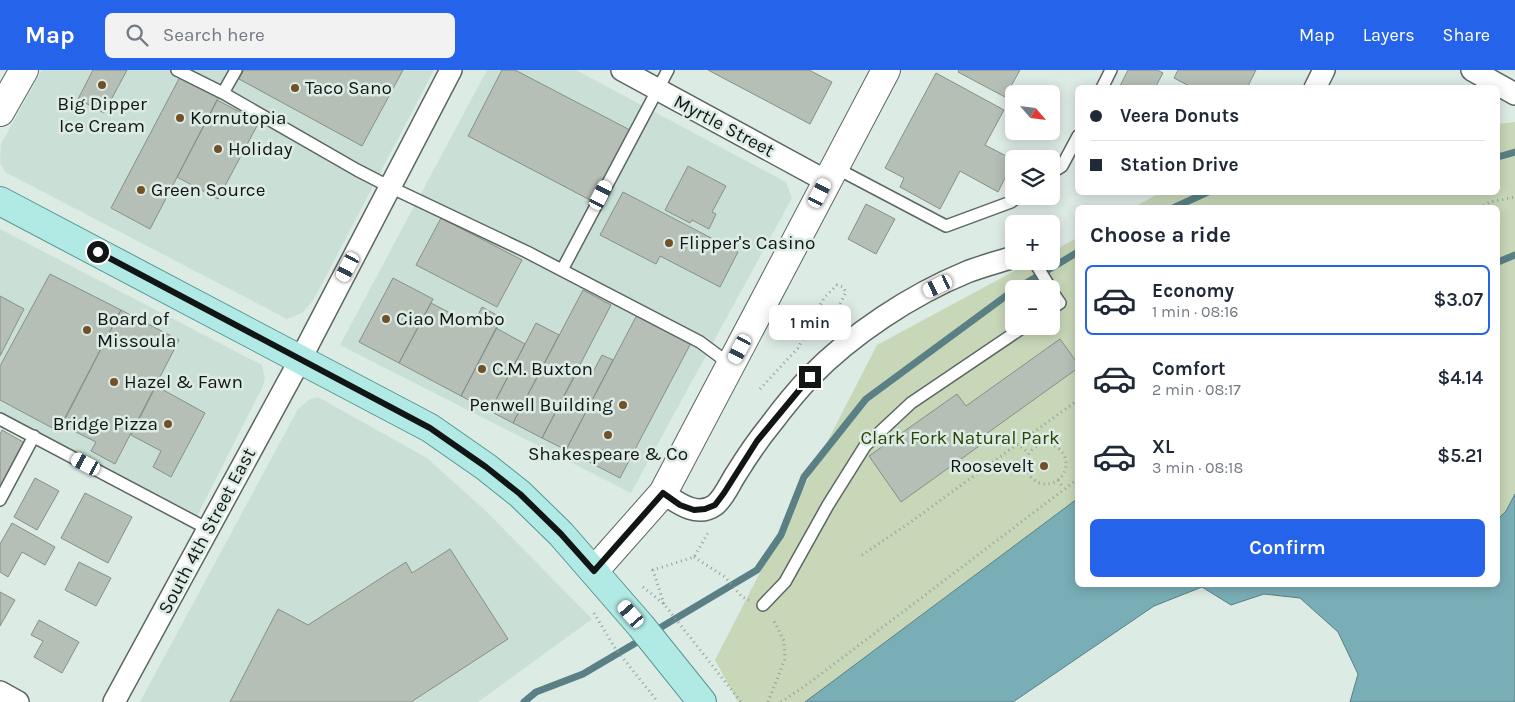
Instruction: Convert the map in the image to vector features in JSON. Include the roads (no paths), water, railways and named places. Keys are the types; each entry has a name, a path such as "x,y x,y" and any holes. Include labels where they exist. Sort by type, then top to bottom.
{"main road":[{"path":"0,201 430,428 486,467 520,494 550,523 641,626 702,702"}],"street":[{"path":"0,112 24,70"},
{"name":"South 4th Street East","path":"114,702 300,360 451,70"},
{"name":"Myrtle Street","path":"622,70 658,90 830,174"},
{"path":"594,571 663,493 886,70"},
{"path":"1316,85 1324,70"},
{"path":"1472,70 1499,85"},
{"path":"1500,86 1515,94"},
{"path":"663,493 680,505 694,510 705,509 715,505 757,441 810,377 858,335 909,301 966,272 1005,260"},
{"path":"0,692 18,702"}],"lane":[{"path":"177,70 224,92 357,170 562,270 700,342 731,365"},
{"path":"224,92 236,70"},
{"path":"562,270 668,70"},
{"path":"1104,85 1111,70"},
{"path":"1060,167 1075,142"},
{"path":"830,174 946,226 1005,204"},
{"path":"763,605 785,582 828,505 865,446 911,402 1012,335"},
{"path":"0,419 208,529"},
{"path":"0,500 34,436"}],"water":[{"path":"1515,494 1515,702 1350,702 1358,674 1338,632 1300,598 1264,594 1231,605 1202,587 1500,587 1500,517 1506,511"},
{"path":"1075,500 1075,587 1202,587 1154,606 1013,702 805,702"}],"waterway":[{"path":"1500,156 1515,152"},
{"path":"1180,205 1201,195"},
{"path":"1031,280 1075,254"},
{"path":"1500,261 1515,255"},
{"path":"653,632 757,570 781,535 804,477 866,399 1005,297"},
{"path":"524,702 536,692 583,674 644,638"}],"place":[{"name":"Big Dipper Ice Cream","path":"102,85"},
{"name":"Taco Sano","path":"295,88"},
{"name":"Kornutopia","path":"180,118"},
{"name":"Holiday","path":"218,149"},
{"name":"Green Source","path":"141,190"},
{"name":"Flipper's Casino","path":"669,243"},
{"name":"Ciao Mombo","path":"386,319"},
{"name":"Board of Missoula","path":"87,330"},
{"name":"C.M. Buxton","path":"482,369"},
{"name":"Hazel & Fawn","path":"114,382"},
{"name":"Penwell Building","path":"623,405"},
{"name":"Bridge Pizza","path":"168,424"},
{"name":"Shakespeare & Co","path":"608,435"},
{"name":"Roosevelt","path":"1044,466"}],"park label":[{"name":"Clark Fork Natural Park","path":"960,438"}]}
